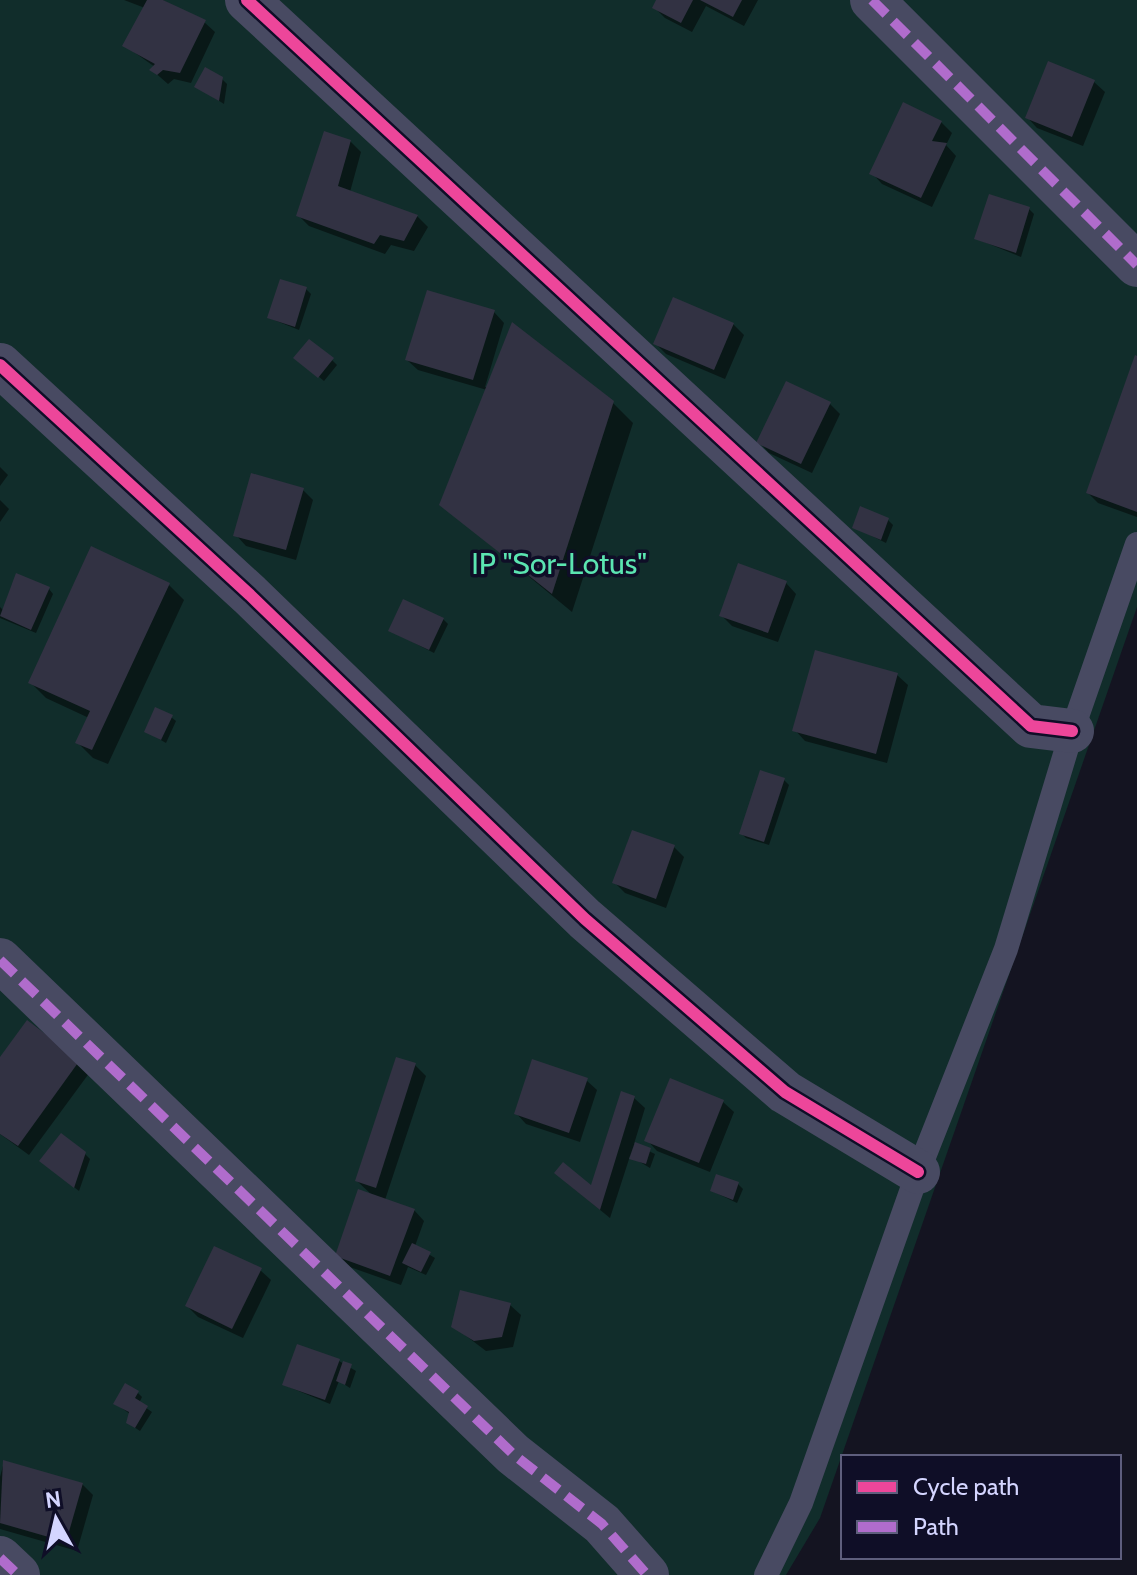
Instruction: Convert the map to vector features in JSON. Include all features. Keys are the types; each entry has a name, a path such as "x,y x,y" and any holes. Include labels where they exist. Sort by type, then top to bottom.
{"street":[{"path":"247,0 1031,726 1072,731"},
{"path":"872,0 1137,265"},
{"path":"0,365 250,595 585,919 785,1092 918,1172"},
{"path":"0,960 513,1454 602,1524 647,1575"},
{"path":"0,1558 18,1575"}],"lane":[{"path":"766,1575 801,1503 918,1172 1006,949 1072,731 1137,544"}],"green space":[{"name":"IP \"Sor-Lotus\"","path":"0,0 1137,0 1137,607 820,1518 786,1575 0,1575"}],"building":[{"path":"147,0 163,0 206,20 180,73 163,70 157,75 149,70 155,64 122,46"},
{"path":"656,0 693,0 681,23 652,8"},
{"path":"700,0 742,0 733,17"},
{"path":"1048,61 1095,80 1072,137 1025,118"},
{"path":"205,67 223,77 219,101 194,87"},
{"path":"903,102 942,121 932,141 947,143 921,198 869,174"},
{"path":"324,131 351,140 338,186 418,215 404,241 380,235 374,244 296,216"},
{"path":"989,194 1030,207 1016,253 974,239"},
{"path":"280,279 307,287 295,327 267,318"},
{"path":"427,290 495,310 473,380 405,360"},
{"path":"673,297 734,323 714,370 653,344"},
{"path":"512,322 614,401 552,594 439,505"},
{"path":"309,339 334,358 318,378 293,358"},
{"path":"1137,356 1137,512 1086,493"},
{"path":"786,381 831,402 801,464 756,443"},
{"path":"251,473 304,488 286,550 233,536"},
{"path":"860,506 889,518 881,540 852,528"},
{"path":"91,546 170,583 92,750 75,743 90,711 28,683"},
{"path":"738,563 787,581 768,633 719,616"},
{"path":"16,573 50,587 31,630 0,616"},
{"path":"403,599 444,618 429,650 388,631"},
{"path":"815,650 898,673 876,754 792,731"},
{"path":"155,707 173,715 161,740 144,732"},
{"path":"760,770 785,778 764,842 739,834"},
{"path":"632,830 675,845 656,899 612,883"},
{"path":"27,1020 80,1060 18,1146 0,1134 0,1057"},
{"path":"396,1057 416,1063 376,1188 355,1181"},
{"path":"532,1059 588,1078 569,1133 514,1114"},
{"path":"670,1078 724,1100 699,1163 644,1141"},
{"path":"621,1091 635,1096 600,1210 554,1173 563,1162 591,1185"},
{"path":"61,1133 86,1152 74,1188 39,1161"},
{"path":"635,1142 651,1148 646,1164 629,1159"},
{"path":"716,1174 739,1182 733,1200 710,1191"},
{"path":"358,1189 415,1209 390,1276 335,1256"},
{"path":"412,1243 431,1252 421,1272 402,1263"},
{"path":"214,1246 262,1268 232,1329 185,1306"},
{"path":"460,1290 511,1303 502,1337 474,1341 451,1327"},
{"path":"297,1344 340,1359 325,1400 282,1385"},
{"path":"343,1361 352,1364 345,1385 336,1381"},
{"path":"125,1383 139,1391 135,1398 148,1406 135,1428 126,1423 129,1412 113,1404"},
{"path":"3,1460 83,1483 66,1542 0,1523"}],"marked path":[{"path":"872,0 1137,265"},
{"path":"0,960 513,1454 602,1524 647,1575"},
{"path":"0,1558 18,1575"}],"cycle path":[{"path":"247,0 1031,726 1072,731"},
{"path":"0,365 250,595 585,919 785,1092 918,1172"}]}
